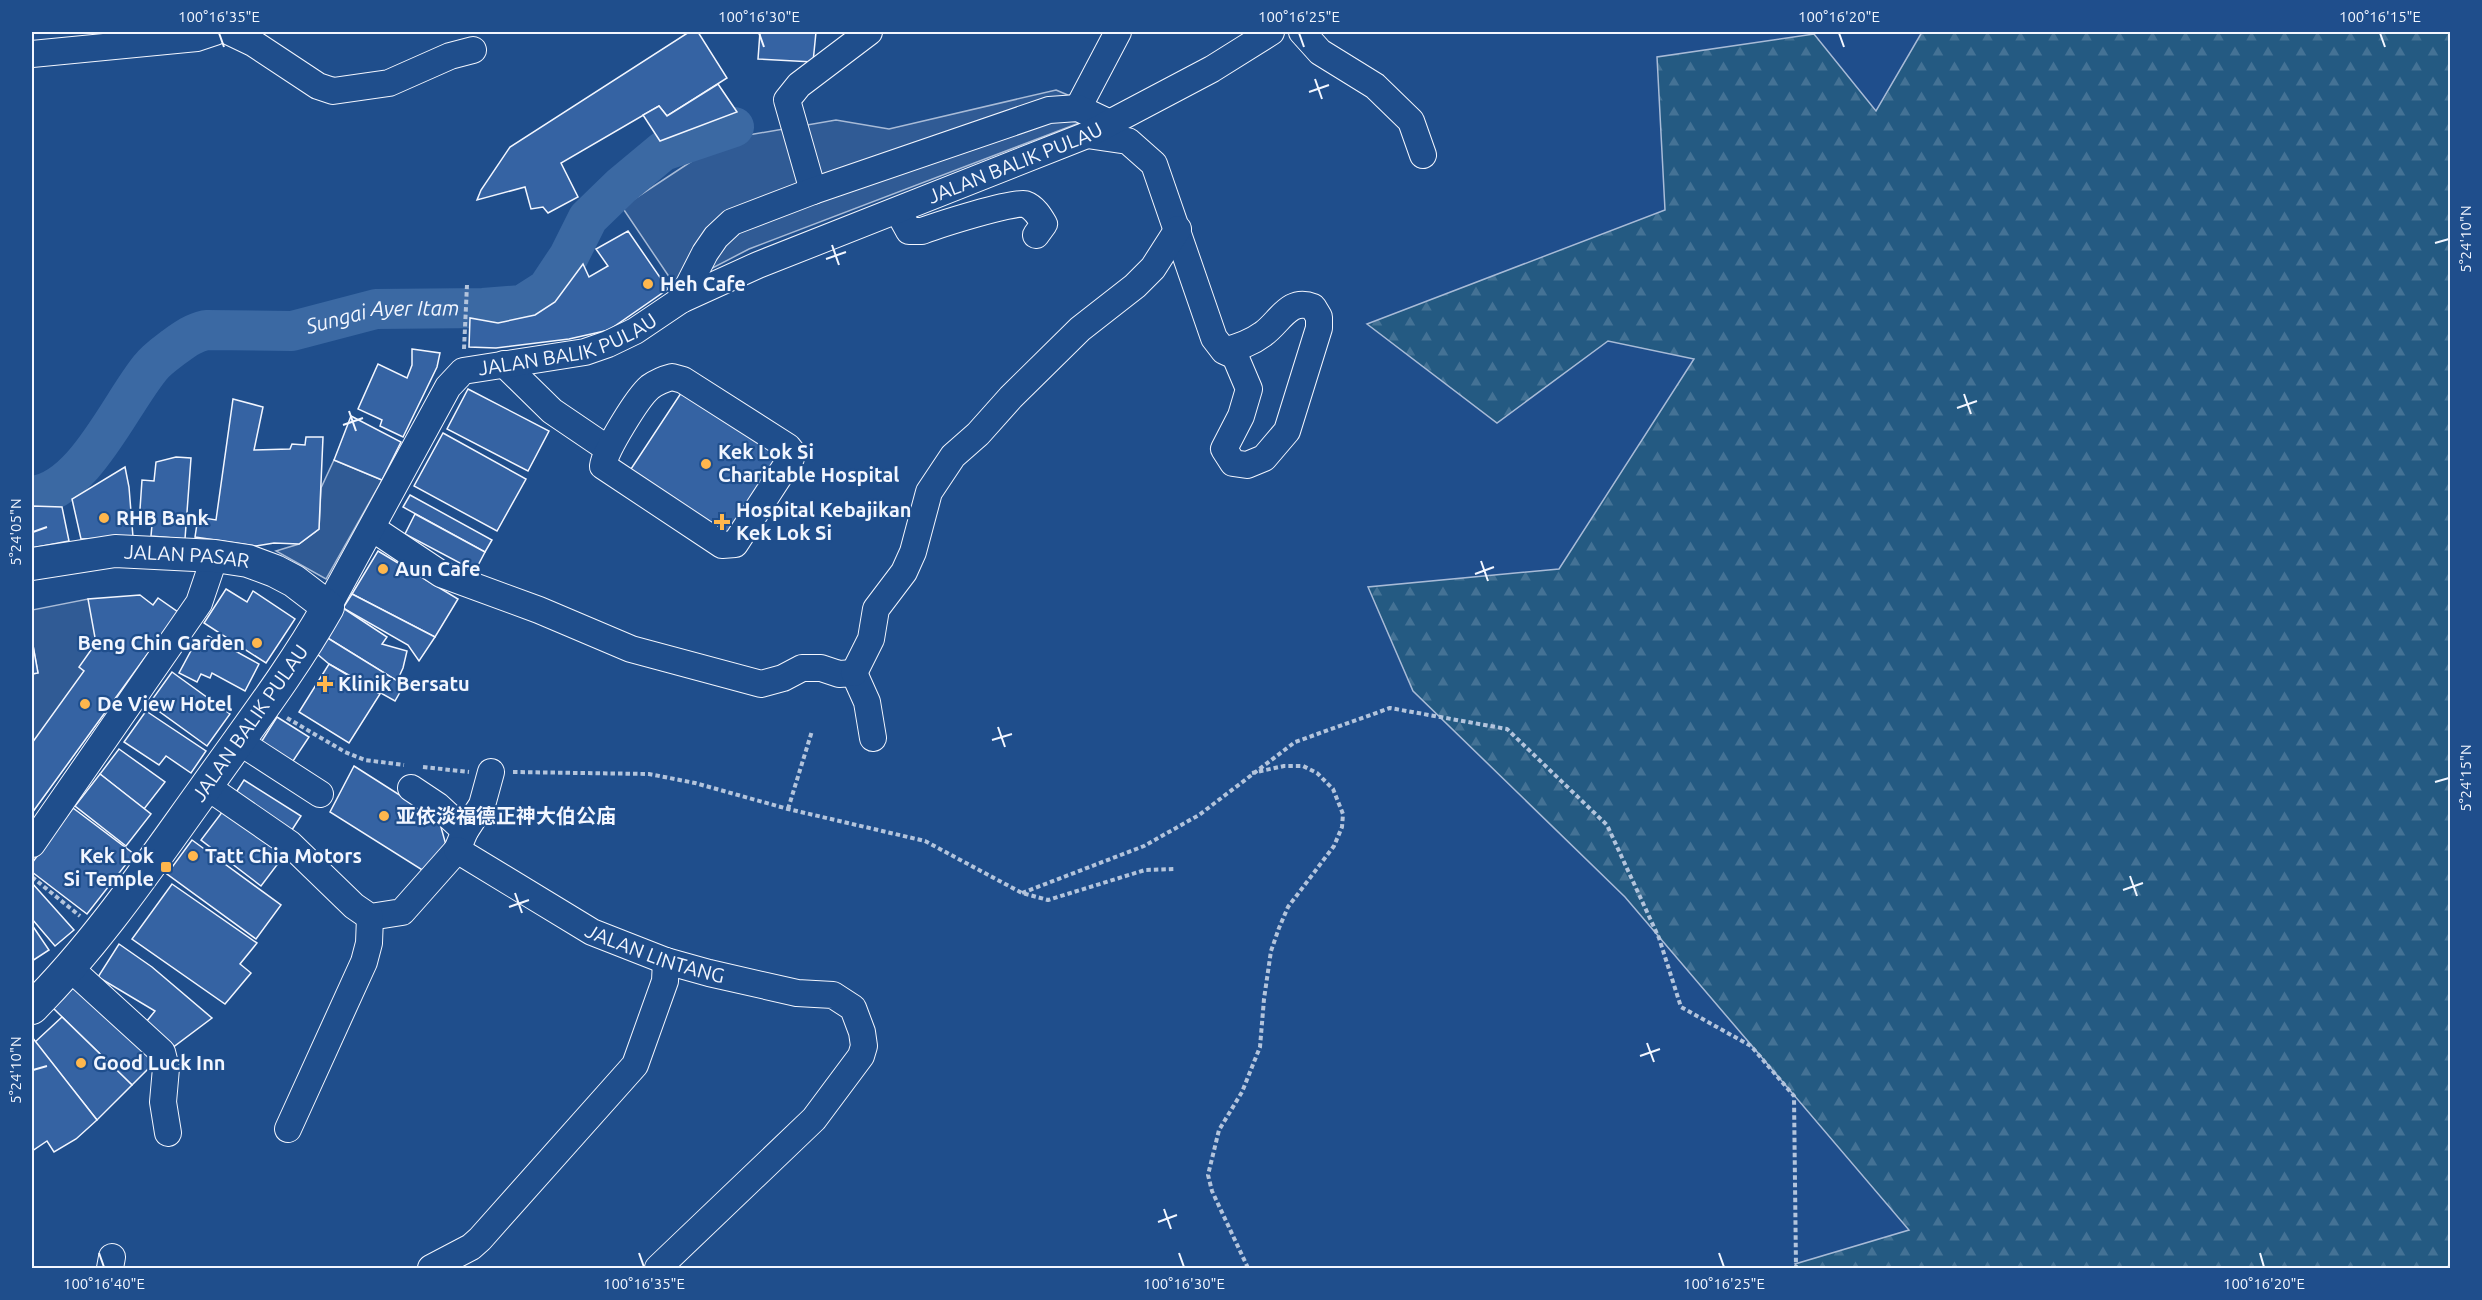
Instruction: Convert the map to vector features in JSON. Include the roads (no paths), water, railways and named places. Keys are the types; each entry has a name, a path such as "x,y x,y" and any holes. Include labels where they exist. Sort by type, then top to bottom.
{"main road":[{"name":"JALAN PASAR","path":"32,564 116,551 215,556 248,561 276,571 294,581 328,607"},
{"name":"JALAN BALIK PULAU","path":"32,1008 70,968 100,931 266,705 328,607"}],"street":[{"path":"32,54 69,41 197,39 215,32"},
{"path":"231,32 253,43 318,86 333,91 389,83 450,56 473,50"},
{"path":"813,191 787,100 799,85 869,32"},
{"path":"1078,108 1118,32"},
{"name":"JALAN BALIK PULAU","path":"328,607 448,387 463,371 585,352 608,344 635,331 681,300 758,265 1087,135 1212,69 1271,32"},
{"path":"1302,32 1320,52 1376,86 1411,121 1423,155"},
{"path":"681,300 705,253 716,237 732,222 813,191 1049,110 1078,108 1110,123"},
{"path":"1087,135 1128,141 1154,164 1214,338 1224,351 1235,356 1249,389 1241,416 1224,449 1233,464 1247,465 1264,458 1287,431 1319,328 1319,317 1313,307 1297,304 1288,309 1265,333 1245,345 1224,351"},
{"path":"898,211 909,231 922,231 1008,205 1025,204 1037,213 1044,224 1036,235"},
{"path":"854,673 871,639 876,609 904,572 913,552 929,492 953,456 978,434 1011,397 1080,329 1135,286 1153,268 1178,229"},
{"path":"504,364 552,411 608,449"},
{"path":"672,377 683,380 788,447 792,452 791,458 735,544 730,546 722,545 608,470 603,466 608,449 649,388 663,379 672,377"},
{"path":"372,528 441,574 539,610 631,649 761,684 783,678 802,668 821,668 839,674 854,673"},
{"path":"32,844 199,603 215,556"},
{"path":"854,673 867,702 873,738"},
{"path":"238,741 320,794"},
{"path":"206,786 290,843 354,906 370,917 402,912 461,840 482,805 491,772"},
{"name":"JALAN LINTANG","path":"411,788 438,806 461,840 592,932 666,961 797,993 833,995 853,1008 864,1046 861,1056 814,1119 658,1269"},
{"path":"288,1129 364,962 369,943 370,917"},
{"path":"431,1269 471,1247 480,1239 635,1065 665,981 666,961"},
{"path":"70,968 162,1052 166,1068 163,1102 168,1133"}],"waterway":[{"name":"Sungai Ayer Itam","path":"32,496 51,491 68,479 99,444 152,365 193,335 206,330 292,331 376,309 483,308 522,305 547,289 569,256 588,218 621,186 663,151 734,127"}],"place":[{"name":"Heh Cafe","path":"648,284"},
{"name":"Kek Lok Si Charitable Hospital","path":"706,464"},
{"name":"RHB Bank","path":"104,518"},
{"name":"Hospital Kebajikan Kek Lok Si","path":"722,522"},
{"name":"Aun Cafe","path":"383,569"},
{"name":"Beng Chin Garden","path":"257,643"},
{"name":"Klinik Bersatu","path":"325,684"},
{"name":"De View Hotel","path":"85,704"},
{"name":"亚依淡福德正神大伯公庙","path":"384,816"},
{"name":"Tatt Chia Motors","path":"193,856"},
{"name":"Kek Lok Si Temple","path":"166,867"},
{"name":"Good Luck Inn","path":"81,1063"}]}
